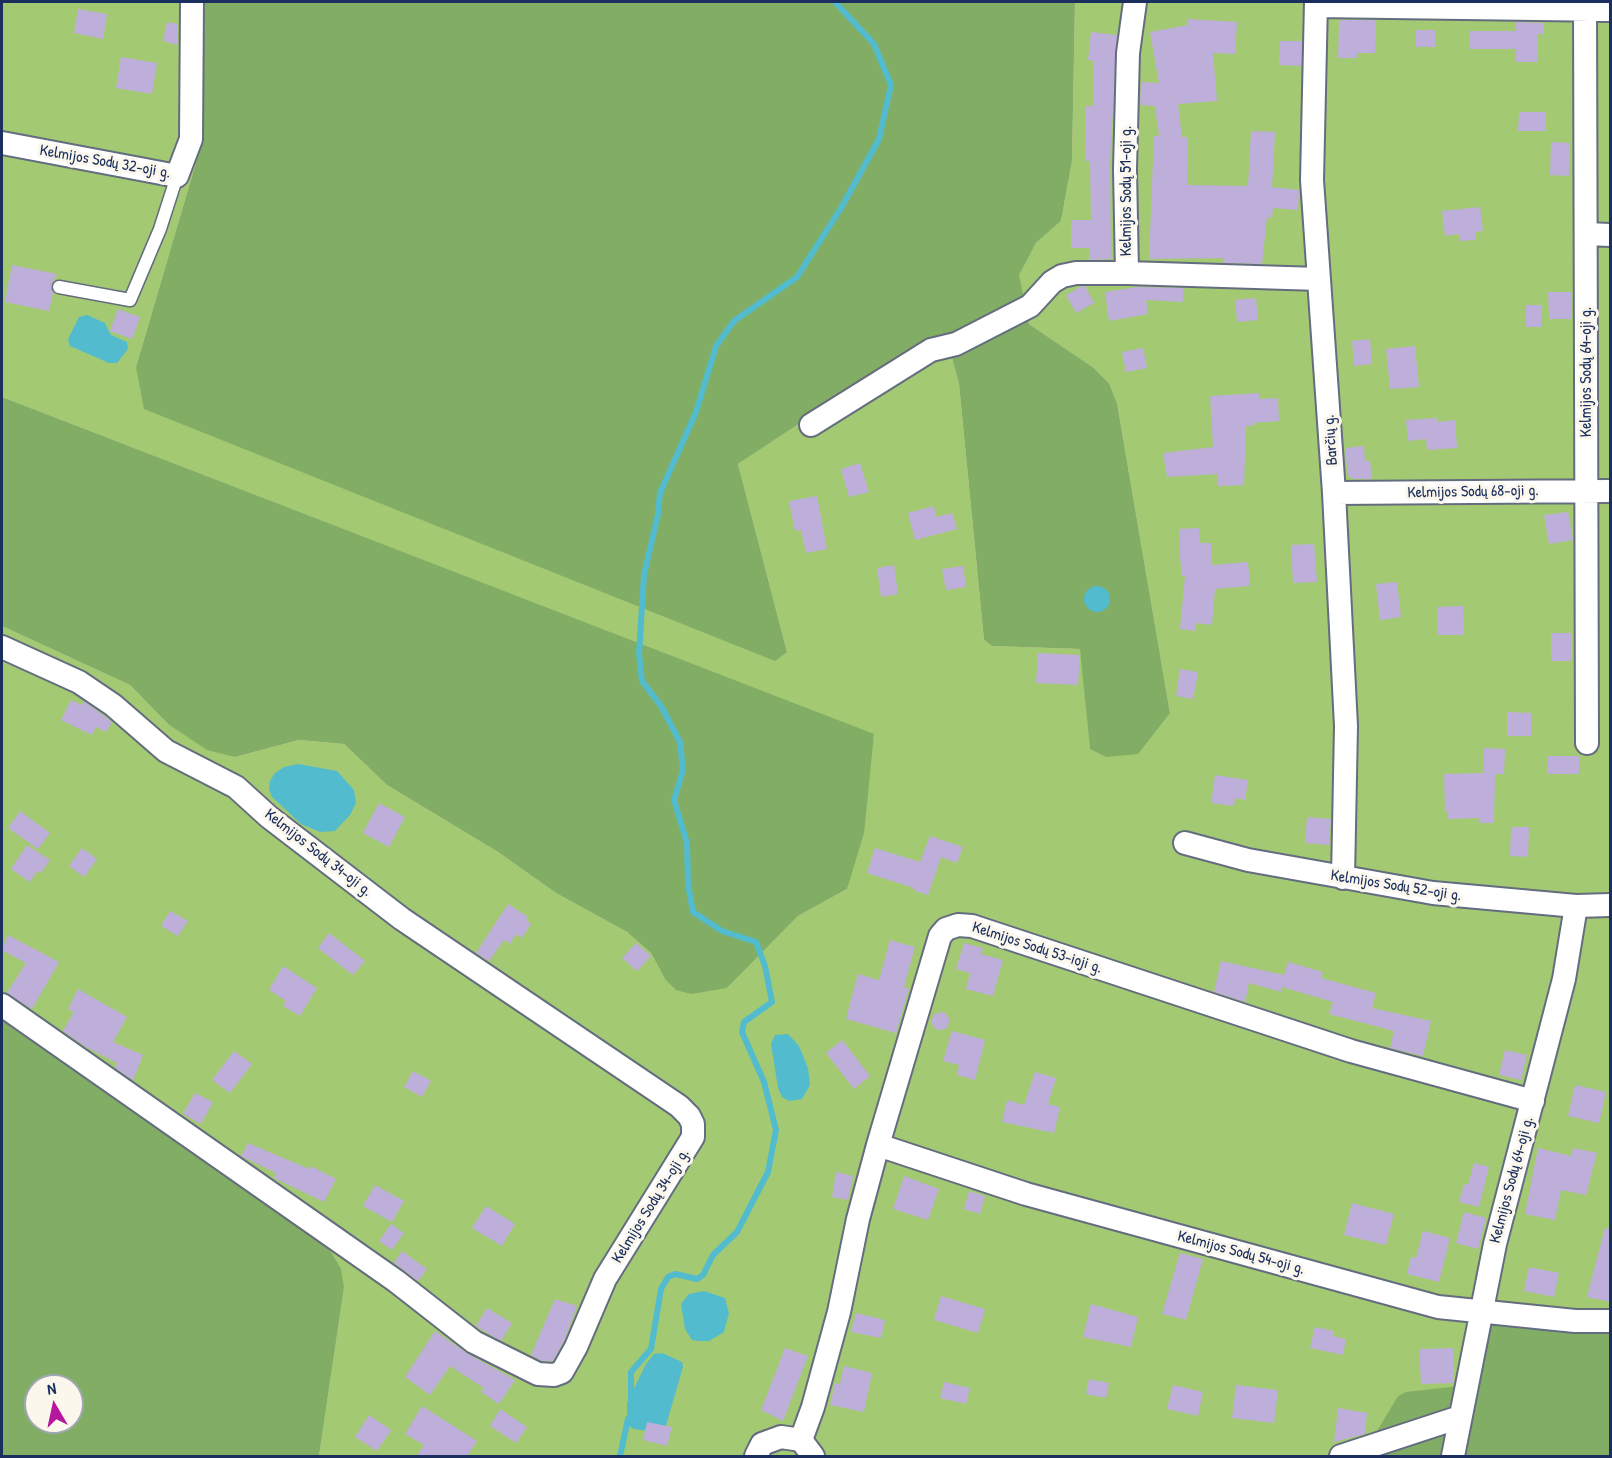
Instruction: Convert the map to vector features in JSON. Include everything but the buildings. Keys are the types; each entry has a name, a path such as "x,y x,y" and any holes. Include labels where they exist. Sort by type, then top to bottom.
{"street":[{"name":"Kelmijos Sodų 32-oji g.","path":"2,143 177,176 191,139 192,2"},
{"name":"Kelmijos Sodų 51-oji g.","path":"812,425 930,350 956,344 1030,306 1052,282 1062,276 1076,273 1127,273 1128,53 1135,2"},
{"path":"1316,4 1585,6 1611,10"},
{"name":"Barčių g.","path":"1316,4 1312,180 1335,493 1346,726 1343,879"},
{"name":"Kelmijos Sodų 64-oji g.","path":"1585,6 1587,743"},
{"path":"1587,234 1611,235"},
{"path":"1127,273 1319,279"},
{"name":"Kelmijos Sodų 68-oji g.","path":"1335,493 1611,490"},
{"name":"Kelmijos Sodų 34-oji g.","path":"2,647 79,682 113,705 166,751 236,787 269,818 402,919 679,1106 693,1124 693,1137 687,1151 605,1279 576,1347 562,1372 554,1375 538,1374 474,1342 396,1281 2,1005"},
{"name":"Kelmijos Sodų 52-oji g.","path":"1185,843 1248,860 1343,879 1433,893 1576,906 1611,905"},
{"name":"Kelmijos Sodų 64-oji g.","path":"1453,1456 1495,1244 1564,979 1576,906"},
{"name":"Kelmijos Sodų 53-ioji g.","path":"807,1448 813,1407 839,1312 858,1219 940,936 946,929 958,925 972,926 1351,1051 1533,1101"},
{"name":"Kelmijos Sodų 54-oji g.","path":"878,1145 1026,1194 1438,1307 1575,1321 1611,1321"},
{"path":"1341,1456 1460,1417"},
{"path":"756,1456 762,1444 772,1439 807,1448"}],"lane":[{"path":"59,287 130,300 160,229 177,176"}],"green space":[{"path":"2,2 205,2 197,159 136,367 787,652 738,464 928,339 939,341 952,358 959,384 984,640 992,646 1081,649 1090,748 1170,713 1117,403 1109,383 1094,368 1029,324 1018,275 1036,243 1061,221 1072,161 1075,2 1610,2 1610,1330 1594,1333 1454,1388 1362,1456 319,1456 344,1288 2,1013 2,626 130,685 168,724 235,757 299,740 344,744 387,785 498,852 556,893 627,932 651,953 665,979 727,988 798,916 847,889 874,735 2,397"},
{"path":"205,2 1075,2 1072,161 1061,221 1036,243 1019,275 1029,324 1094,368 1109,383 1117,403 1170,713 1138,754 1106,757 1090,749 1080,649 992,646 984,640 959,384 952,358 939,341 928,339 738,464 787,652 775,661 144,409 136,367 197,159"},
{"path":"2,397 874,734 864,833 847,889 798,916 727,988 691,994 676,990 665,979 651,953 627,932 556,893 498,852 387,785 344,744 299,740 235,757 207,750 168,724 130,685 2,626"},
{"path":"2,1013 312,1234 331,1252 341,1269 344,1288 319,1456 2,1456"},
{"path":"1499,1324 1594,1333 1610,1330 1610,1456 1362,1456 1398,1396 1406,1392 1459,1386 1468,1328"}],"water":[{"path":"87,315 105,323 111,335 127,342 128,349 117,363 109,363 70,346 68,339 79,317"},
{"path":"1097,586 1106,590 1110,599 1106,608 1097,612 1088,608 1084,599 1088,590"},
{"path":"298,764 337,771 354,790 356,803 350,815 335,831 320,832 301,824 272,797 269,789 270,781 275,773 284,767"},
{"path":"788,1034 799,1046 808,1068 810,1085 802,1099 789,1101 782,1097 778,1088 771,1044 775,1035"},
{"path":"704,1291 725,1298 729,1313 724,1332 709,1341 692,1340 685,1329 681,1304 689,1294"},
{"path":"662,1353 682,1362 683,1367 665,1429 655,1432 634,1429 627,1425 627,1403 646,1364 654,1354"}],"waterway":[{"path":"631,1403 631,1372 651,1349 661,1289 668,1277 675,1274 697,1279 703,1275 713,1255 737,1232 768,1172 776,1130 764,1082 742,1032 744,1022 772,1002 765,966 756,942 722,931 693,912 688,884 687,843 674,800 683,770 680,742 661,706 642,681 639,654 644,575 658,514 660,493 696,412 716,346 734,321 797,277 841,208 879,139 891,85 874,44 835,2"},
{"path":"620,1456 628,1419"}]}
